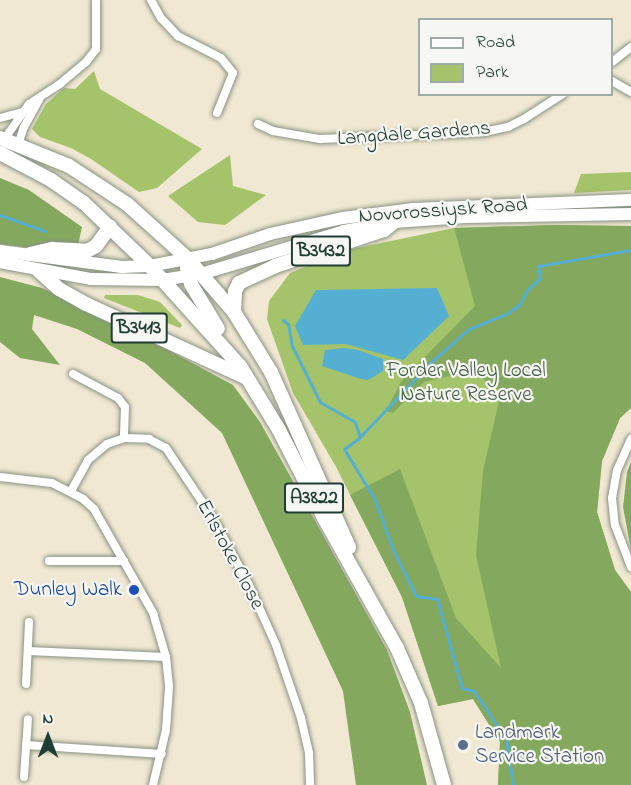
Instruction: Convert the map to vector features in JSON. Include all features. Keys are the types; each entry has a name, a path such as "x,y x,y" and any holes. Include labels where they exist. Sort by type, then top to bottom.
{"main road":[{"path":"1,144 18,145 69,166 114,195 188,259 195,275 203,307 235,352 242,372"},
{"name":"A3822","path":"1,144 18,161 82,202 110,227 150,266 242,372 279,430 324,518 382,620"},
{"name":"Novorossiysk Road","path":"0,251 122,267 150,266 188,259 307,224 401,210 631,200"},
{"name":"Novorossiysk Road","path":"195,275 344,231 394,222 465,217 631,214"},
{"name":"B3432","path":"234,312 235,291 239,283 275,266 384,230 394,222"},
{"path":"30,254 52,249 87,251 96,246 110,227"},
{"path":"6,263 39,271"},
{"name":"B3413","path":"39,271 109,280 162,280 195,275"},
{"name":"B3413","path":"39,271 59,289 86,304 242,372"},
{"name":"A3822","path":"195,275 234,312 271,372 421,704 444,785"}],"street":[{"path":"1,144 28,104 86,62 96,49 96,0"},
{"path":"151,0 161,18 178,36 221,58 233,73 218,113"},
{"path":"613,61 631,47"},
{"path":"613,82 631,92"},
{"path":"18,145 24,127 42,95"},
{"name":"Langdale Gardens","path":"258,124 273,131 320,139 484,132 508,127 559,96"},
{"path":"0,118 22,112"},
{"path":"71,490 79,473 97,450 124,438 125,407 118,398 73,374"},
{"name":"Erlstoke Close","path":"124,438 149,439 166,448 213,518 249,585 291,681 309,753 310,785"},
{"path":"631,439 617,470 612,498 615,525 631,567"},
{"path":"0,477 52,483 71,490 94,509 153,613 166,657 169,704 162,754 153,785"},
{"path":"50,561 124,561"},
{"path":"26,684 29,622"},
{"path":"28,651 166,657"},
{"path":"24,777 28,719"},
{"path":"26,745 162,754"}],"green space":[{"path":"94,71 100,89 202,149 157,188 139,192 91,159 71,148 40,137 32,129 46,104 64,88 75,89"},
{"path":"230,155 233,186 266,195 225,225 198,222 168,196"},
{"path":"631,172 631,190 574,193 581,174"},
{"path":"0,178 29,190 82,227 76,254 0,244"},
{"name":"Forder Valley Local Nature Reserve","path":"555,225 631,226 631,408 620,418 602,461 597,512 615,570 631,592 631,785 498,785 500,742 473,699 438,706 402,597 335,465 293,393 267,319 269,301 290,273 342,251 454,228"},
{"name":"Forder Valley Local Nature Reserve","path":"555,225 631,226 631,408 620,418 602,461 597,512 615,570 631,592 631,785 498,785 500,742 473,699 438,706 402,597 350,495 400,469 456,618 501,668 476,555 483,471 501,392 472,371 424,382 393,413 386,411 402,380 475,306 454,228"},
{"path":"0,277 42,288 118,323 233,385 260,422 387,650 410,712 427,785 356,785 343,691 222,433 145,363 77,329 34,315 32,329 60,365 20,358 0,342"},
{"path":"105,295 138,295 160,302 182,325 180,328 104,298"},
{"path":"631,462 631,550 623,507 627,472"}],"water":[{"path":"437,288 449,316 403,360 346,344 303,345 295,326 316,290"},
{"path":"344,348 358,350 383,359 383,371 368,380 322,366 325,350"}],"waterway":[{"path":"0,215 45,231"},
{"path":"513,785 506,739 474,691 462,688 437,599 416,596 394,552 374,498 344,449 358,439 432,361 469,329 508,313 519,305 528,289 540,278 538,266 631,250"},
{"path":"283,320 288,324 292,346 320,402 355,422 360,437"}],"place":[{"name":"Dunley Walk","path":"134,590"},
{"name":"Landmark Service Station","path":"463,745"}]}
